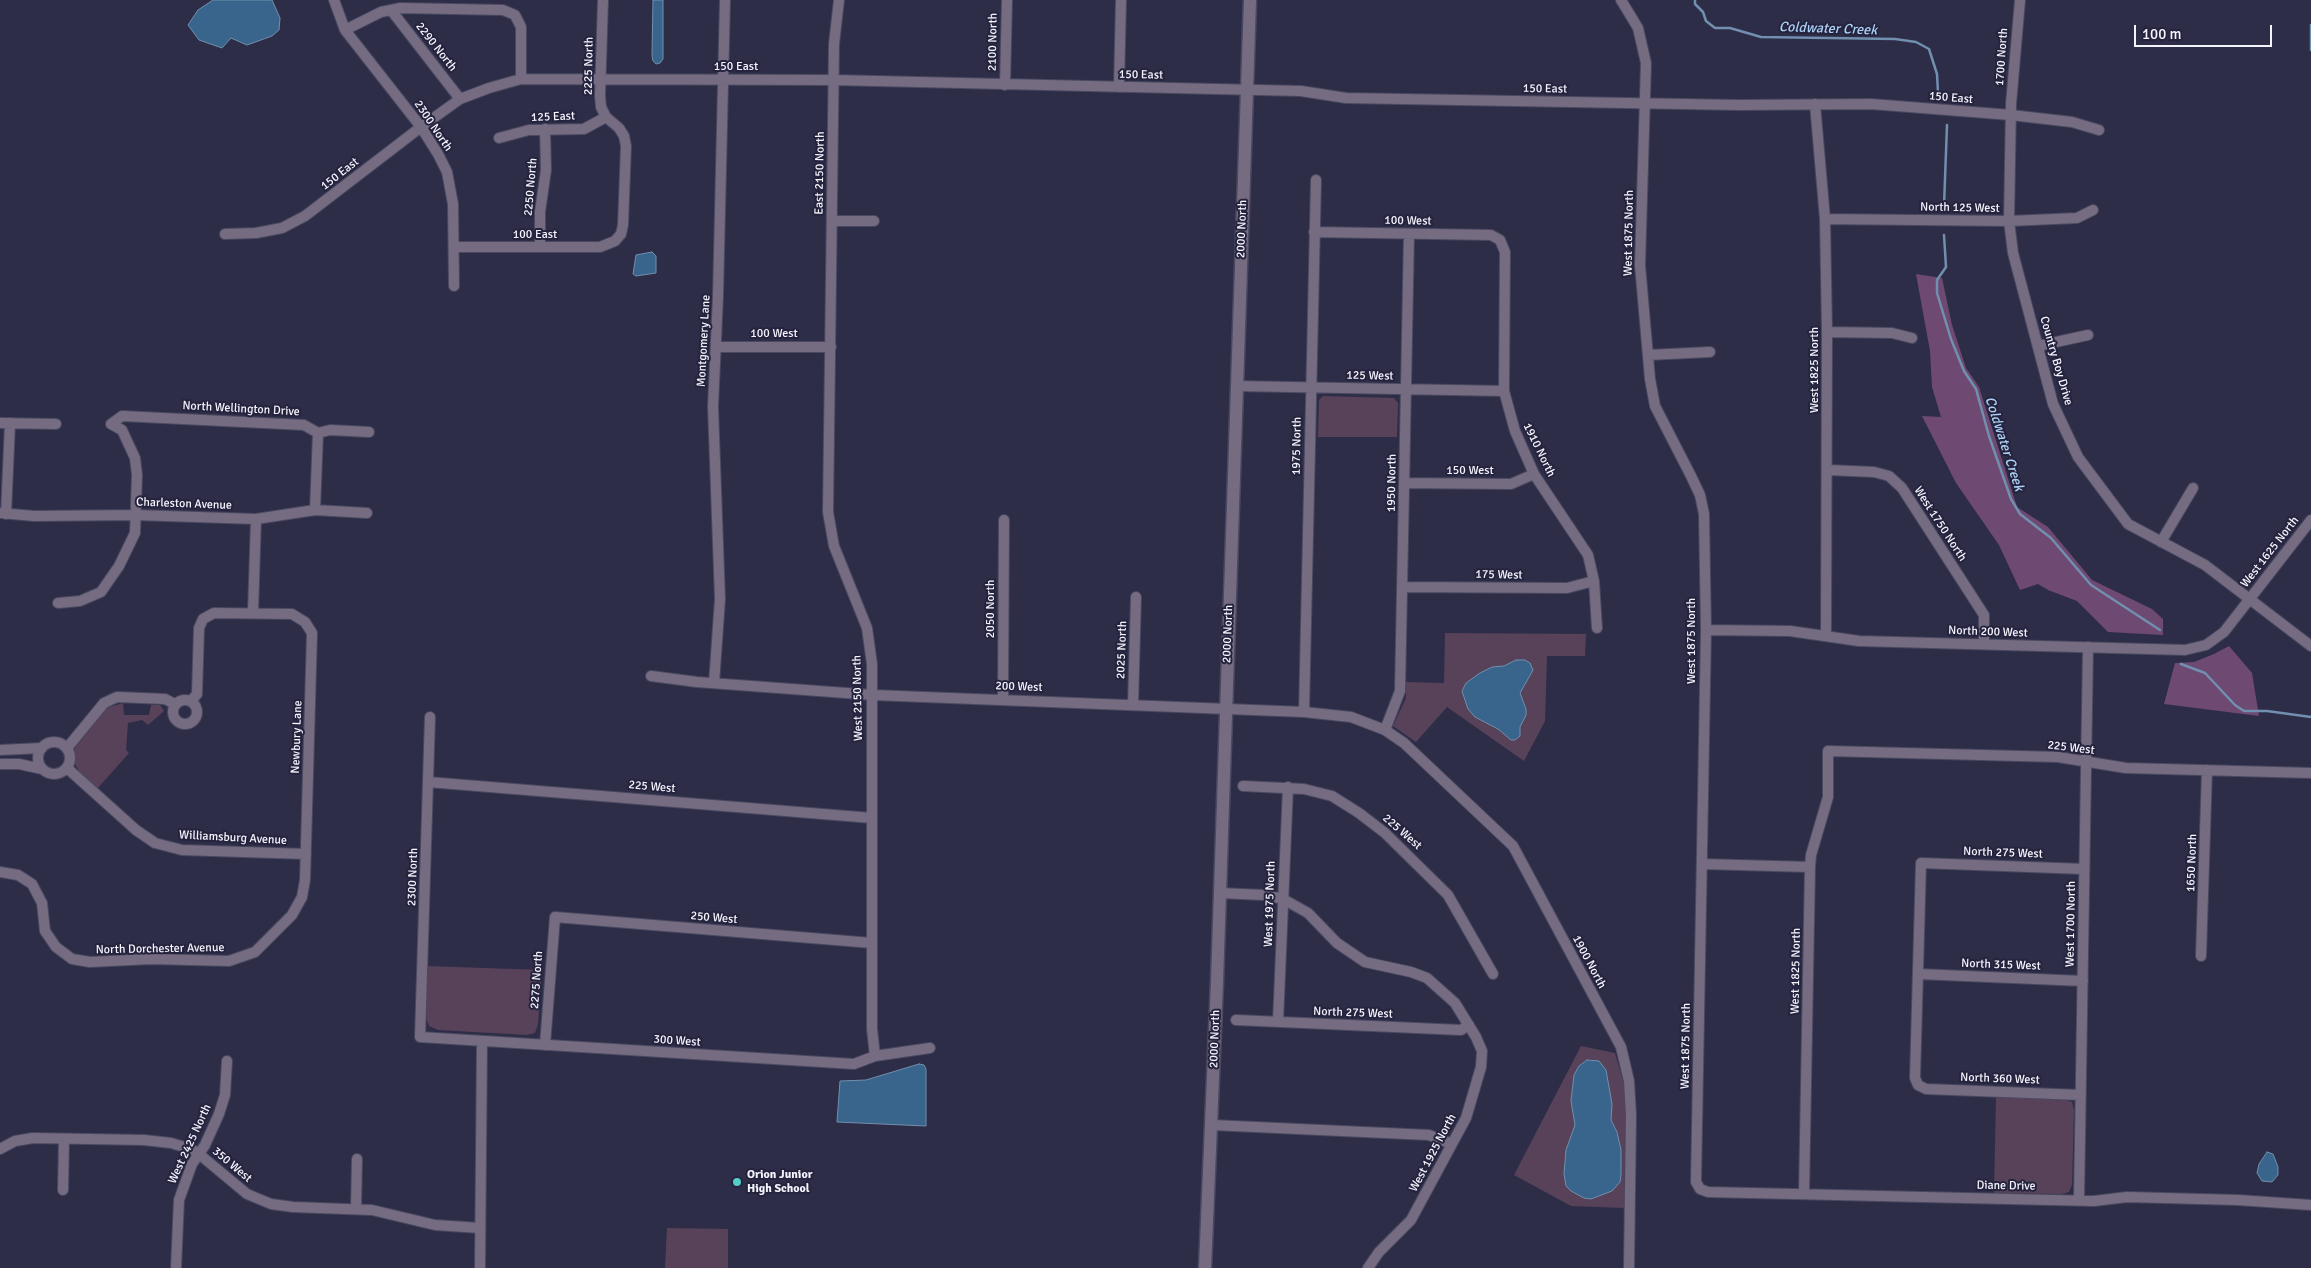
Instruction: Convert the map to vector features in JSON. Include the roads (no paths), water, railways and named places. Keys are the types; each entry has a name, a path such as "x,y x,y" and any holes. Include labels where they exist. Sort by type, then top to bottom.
{"street":[{"name":"2300 North","path":"334,0 345,30 421,127 447,172 454,204 454,286"},
{"name":"2225 North","path":"603,0 600,80 601,107 606,117"},
{"name":"Montgomery Lane","path":"714,683 720,599 713,431 725,0"},
{"name":"East 2150 North","path":"831,347 833,80 834,44 839,0"},
{"name":"2100 North","path":"1005,85 1007,0"},
{"path":"1118,87 1121,0"},
{"name":"2000 North","path":"1205,1268 1212,1125 1250,0"},
{"path":"1620,0 1638,28 1643,44 1646,63 1644,104"},
{"name":"1700 North","path":"2011,115 2020,0"},
{"path":"345,30 359,22 391,10 410,7 503,10 514,15 521,27 521,79"},
{"name":"2290 North","path":"391,10 460,99"},
{"name":"150 East","path":"225,234 256,233 282,228 305,216 460,99 521,79 833,80 1301,91 1346,98 1738,106 1871,104 2011,115 2072,122 2100,130"},
{"name":"West 1875 North","path":"1644,104 1640,265 1648,355 1655,406 1700,495 1704,514 1706,630 1696,1182 1700,1189"},
{"name":"West 1825 North","path":"1815,104 1825,219 1828,332 1826,636"},
{"name":"Country Boy Drive","path":"2011,115 2009,221 2013,252 2053,404 2078,457 2128,524 2205,565 2311,646"},
{"name":"125 East","path":"499,138 521,132 545,129 584,129 606,117"},
{"name":"100 East","path":"454,248 600,247 616,241 623,225 626,146 624,136 619,128 606,117"},
{"name":"2250 North","path":"540,247 540,212 546,170 545,129"},
{"name":"1975 North","path":"1304,712 1316,180"},
{"name":"North 125 West","path":"1825,219 2009,221 2078,218 2093,210"},
{"path":"832,221 874,221"},
{"name":"100 West","path":"1314,232 1491,235 1500,240"},
{"name":"1950 North","path":"1384,730 1400,691 1409,234"},
{"name":"1910 North","path":"1500,240 1505,252 1504,391 1515,431 1534,474 1588,555 1594,580 1597,628"},
{"path":"1828,332 1892,333 1912,338"},
{"path":"2038,346 2088,335"},
{"name":"100 West","path":"716,347 831,347"},
{"name":"West 2150 North","path":"831,347 828,512 834,546 867,628 872,664 872,1030 875,1056"},
{"path":"1648,355 1710,352"},
{"name":"125 West","path":"1236,386 1504,391"},
{"name":"North Wellington Drive","path":"135,515 137,475 135,458 122,430 111,424 122,416 304,424 318,433 330,430 369,432"},
{"path":"3,514 5,423 56,424"},
{"path":"315,510 318,433"},
{"name":"West 1750 North","path":"1828,470 1874,472 1889,476 1902,488 1984,615 1984,644"},
{"name":"150 West","path":"1404,484 1511,484 1534,474"},
{"path":"2161,542 2193,488"},
{"name":"Charleston Avenue","path":"3,514 34,516 135,515 256,519 315,510 368,512"},
{"path":"58,603 80,601 101,592 119,566 135,533 135,515"},
{"path":"191,701 197,694 202,618 214,613 253,612 256,519"},
{"name":"2050 North","path":"1003,699 1004,520"},
{"name":"West 1625 North","path":"2249,600 2311,520"},
{"name":"175 West","path":"1402,586 1567,588 1594,580"},
{"name":"2025 North","path":"1132,705 1136,597"},
{"name":"North 200 West","path":"1706,630 1790,631 1859,641 2185,650 2206,645 2224,632 2249,600"},
{"name":"Newbury Lane","path":"253,612 292,614 305,622 312,633 306,854"},
{"name":"West 1700 North","path":"2079,1200 2088,647"},
{"name":"200 West","path":"652,676 714,683 873,694 1304,712 1351,717 1384,730"},
{"path":"67,748 104,703 117,697 166,699 175,704"},
{"path":"183,700 191,701 196,706 198,714 195,720 186,724 180,723 175,719 173,712 175,704 183,700"},
{"name":"2300 North","path":"420,1037 430,717"},
{"name":"1900 North","path":"1384,730 1404,743 1513,846 1620,1047 1629,1081 1630,1098 1629,1268"},
{"path":"0,750 42,748 52,742 63,744 71,757 67,768 58,774 19,764 0,764"},
{"path":"42,748 38,759 42,769"},
{"name":"West 1825 North","path":"1804,1194 1810,868 1811,855 1828,797 1828,751"},
{"name":"225 West","path":"1828,751 2058,758 2126,768 2311,773"},
{"name":"Williamsburg Avenue","path":"67,768 136,830 155,843 182,850 306,854"},
{"name":"1650 North","path":"2201,956 2207,770"},
{"name":"225 West","path":"428,782 872,818"},
{"name":"225 West","path":"1243,786 1304,789 1332,796 1385,833 1448,895 1493,974"},
{"name":"West 1975 North","path":"1278,1022 1288,788"},
{"name":"North Dorchester Avenue","path":"0,872 18,875 32,884 42,903 45,930 56,948 72,959 90,962 151,959 229,960 255,952 292,915 302,897 306,854"},
{"name":"North 275 West","path":"1918,974 1920,863 2084,869"},
{"path":"1702,864 1810,868"},
{"name":"West 1925 North","path":"1220,893 1264,895 1283,899 1308,913 1337,943 1366,962 1412,972 1427,978 1444,991 1455,1003 1469,1025 1482,1052 1481,1067 1466,1118 1411,1220 1379,1252 1368,1268"},
{"name":"250 West","path":"555,917 872,943"},
{"name":"2275 North","path":"545,1045 555,917"},
{"name":"North 315 West","path":"1918,974 2083,981"},
{"name":"North 360 West","path":"1918,974 1915,1078 1918,1085 1926,1089 2081,1095"},
{"name":"North 275 West","path":"1236,1020 1461,1030 1469,1025"},
{"name":"300 West","path":"420,1037 854,1064 875,1056 930,1048"},
{"path":"480,1268 482,1041"},
{"name":"West 2425 North","path":"176,1268 179,1200 192,1164 209,1137 225,1095 227,1061"},
{"path":"1212,1125 1430,1135 1452,1144"},
{"name":"350 West","path":"0,1149 16,1141 33,1138 159,1141 191,1149 247,1194 271,1204 293,1208 356,1208 435,1226 480,1228"},
{"path":"63,1190 64,1139"},
{"path":"356,1208 357,1159"},
{"name":"Diane Drive","path":"1700,1189 1708,1192 2079,1200 2135,1198 2238,1200 2311,1205"}],"water":[{"path":"213,0 272,0 280,18 279,30 272,36 247,45 231,38 222,48 199,40 188,25 198,10"},
{"path":"653,0 663,0 663,59 660,63 656,64 652,56"},
{"path":"652,252 656,256 656,273 636,276 633,274 636,255"},
{"path":"1516,660 1525,660 1530,663 1533,670 1520,693 1526,709 1526,715 1520,727 1520,736 1515,740 1511,740 1498,729 1475,717 1468,709 1462,691 1466,683 1480,673 1492,667 1504,666"},
{"path":"1587,1060 1599,1061 1606,1070 1612,1104 1611,1120 1617,1132 1621,1150 1620,1182 1612,1191 1591,1199 1584,1198 1571,1191 1566,1186 1564,1174 1566,1150 1575,1125 1571,1101 1574,1075 1579,1066"},
{"path":"919,1064 924,1065 926,1069 926,1126 837,1122 840,1081 866,1080"},
{"path":"2267,1152 2273,1154 2278,1167 2278,1175 2272,1182 2262,1181 2257,1173 2259,1164"}],"waterway":[{"name":"Coldwater Creek","path":"1695,0 1695,4 1703,12 1706,21 1715,28 1730,28 1761,37 1895,39 1916,42 1929,49 1937,74 1938,93"},
{"path":"2311,25 2311,50"},
{"name":"Coldwater Creek","path":"1944,206 1947,125"},
{"name":"Coldwater Creek","path":"1944,235 1946,267 1937,280 1937,293 1951,339 1964,371 1976,389 1989,436 2011,499 2020,514 2051,538 2091,585 2160,630"},
{"name":"Coldwater Creek","path":"2181,664 2205,673 2235,705 2244,711 2267,711 2311,717"}],"place":[{"name":"Orion Junior High School","path":"737,1182"}]}
